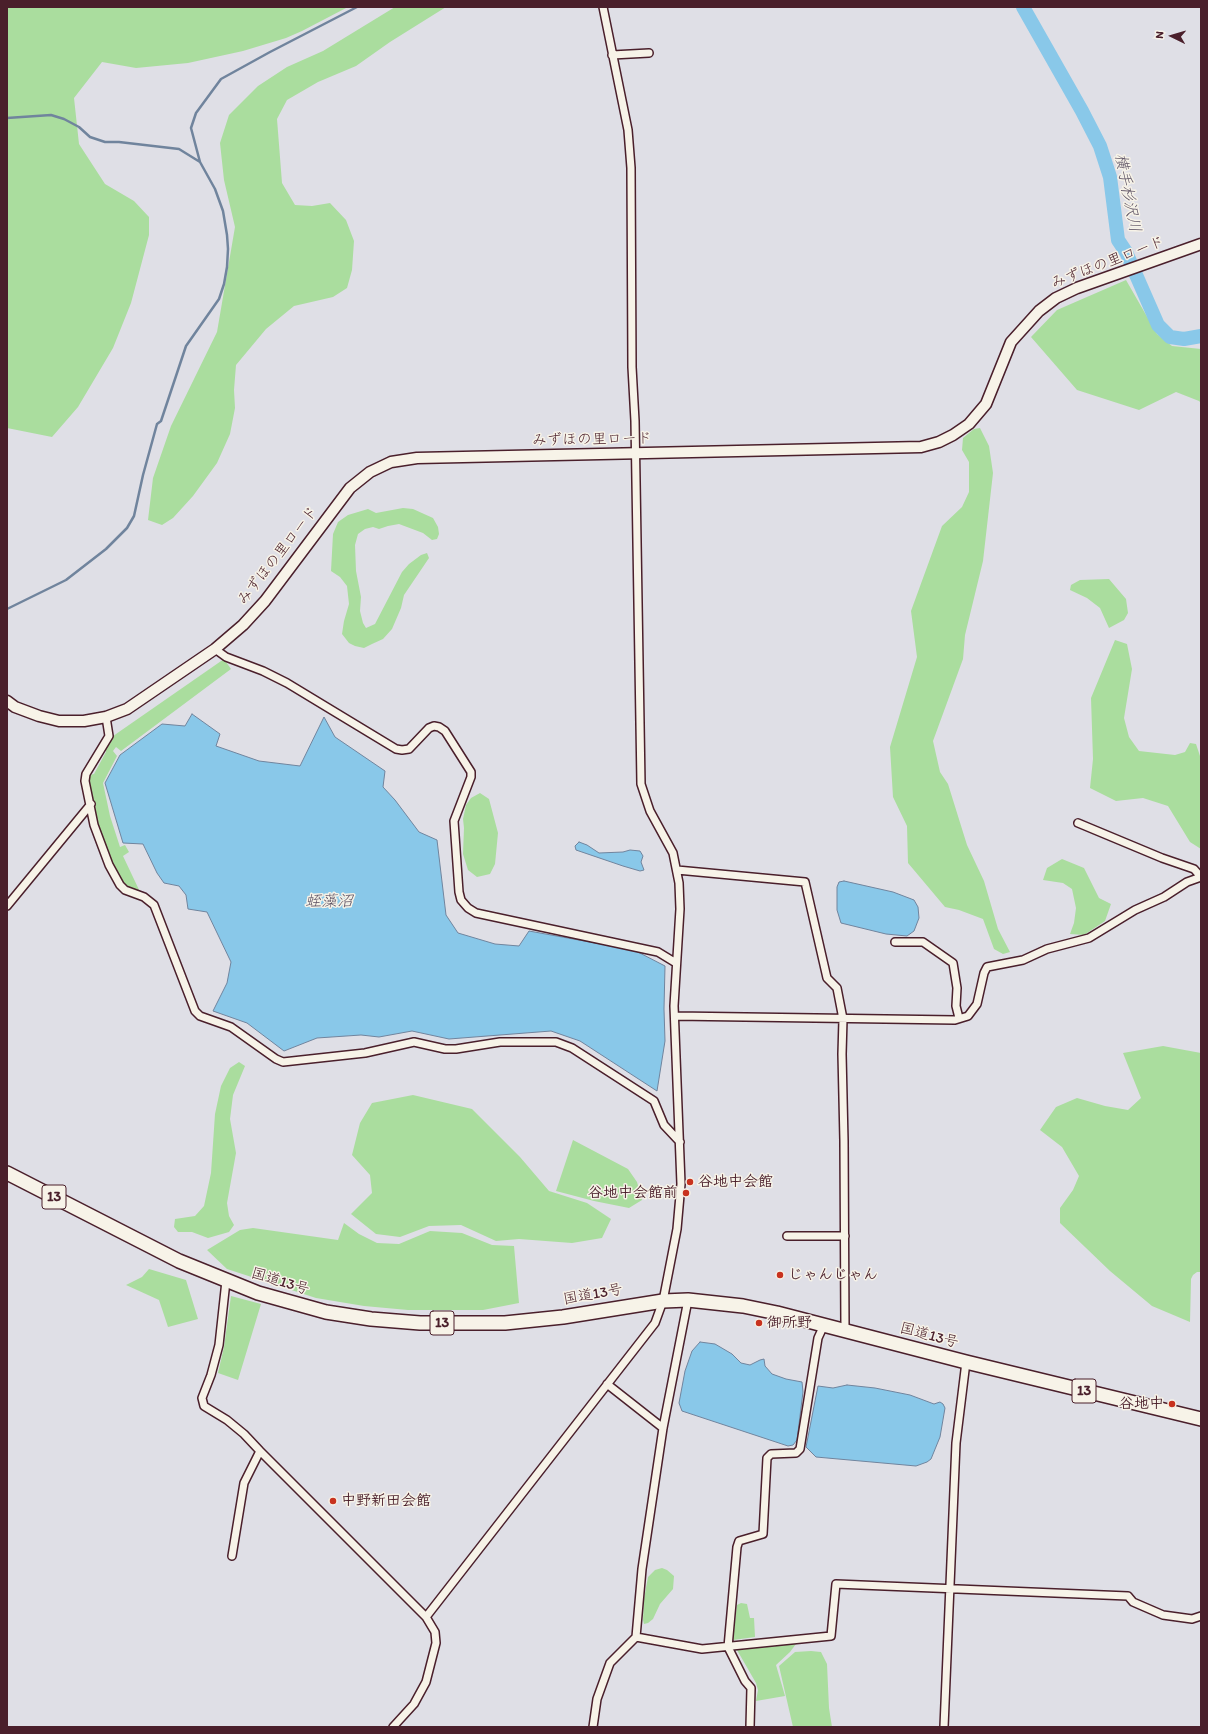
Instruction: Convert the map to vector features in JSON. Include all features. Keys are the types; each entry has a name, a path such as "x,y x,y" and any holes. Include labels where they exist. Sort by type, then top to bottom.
{"highway":[{"name":"国道13号","path":"7,1173 179,1261 226,1281 292,1304 326,1312 371,1319 420,1322 511,1323 563,1317 663,1301 688,1300 743,1306 1201,1419"}],"street":[{"path":"426,1617 655,1323 663,1301 678,1221 681,1184 675,1016 676,963 680,909 677,870 673,853 650,811 641,784 632,367 630,168 628,130 612,55 604,7"},
{"path":"612,55 649,53"},
{"name":"みずほの里ロード","path":"7,701 15,707 39,716 59,720 84,721 106,717 127,709 215,649 243,625 265,601 350,488 370,472 391,462 417,458 921,447 939,442 953,435 969,424 986,404 1012,342 1039,311 1056,298 1110,276 1201,244"},
{"path":"215,649 226,657 263,671 288,683 396,749 409,749 415,745 429,728 434,726 445,731 471,772 471,777 454,821 459,892 461,900 468,908 476,913 658,952 676,963"},
{"path":"106,717 109,736 86,774 85,782 91,804 94,825 120,885 125,890 144,897 154,905 195,1011 200,1016 231,1027 276,1059 283,1062 365,1053 414,1042 456,1049 500,1042 556,1042 572,1048 654,1101 664,1125 680,1142"},
{"path":"7,906 91,804"},
{"path":"675,1016 843,1019 959,1018 968,1016 977,1004 984,973 987,967 1022,960 1047,949 1089,938 1135,910 1164,897 1187,882 1201,877 1194,869 1162,858 1078,823"},
{"path":"677,870 806,882 827,978 837,988 843,1019 842,1054 845,1330"},
{"path":"895,942 923,942 954,963 957,988 956,1006 959,1018"},
{"path":"787,1236 845,1236"},
{"path":"226,1281 219,1345 211,1375 202,1398 204,1406 228,1420 244,1434 426,1617 436,1637 426,1682 414,1704 393,1727"},
{"path":"593,1727 597,1699 610,1663 636,1637 642,1569 663,1428 688,1300"},
{"path":"750,1727 751,1688 745,1681 728,1647 736,1547 739,1541 763,1534 767,1458 771,1454 796,1453 800,1449 818,1338 824,1325"},
{"path":"944,1727 956,1443 966,1362"},
{"path":"607,1384 663,1428"},
{"path":"232,1556 244,1483 260,1451"},
{"path":"636,1637 702,1649 831,1636 836,1584 1128,1596 1133,1602 1163,1616 1192,1619 1201,1616"}],"green space":[{"path":"7,7 348,7 286,38 243,51 188,63 136,68 102,62 74,98 79,144 105,184 134,201 149,217 149,235 131,303 113,348 78,407 52,437 7,428"},
{"path":"395,7 446,7 390,42 356,66 318,82 287,100 277,119 282,183 295,205 312,206 330,203 346,220 354,241 352,270 347,288 333,297 294,306 266,329 236,365 234,390 235,408 230,434 217,463 193,496 173,518 162,525 148,520 153,478 171,426 217,332 235,227 224,180 220,143 229,115 258,86 287,67 323,51"},
{"path":"1126,280 1157,334 1172,346 1201,349 1201,403 1176,392 1139,410 1077,390 1031,337 1057,310"},
{"path":"980,428 989,446 993,473 983,561 965,635 963,659 933,741 940,772 948,784 967,845 984,881 998,929 1010,952 1003,954 994,949 983,919 959,910 945,907 908,863 907,826 893,797 890,747 917,657 911,611 942,526 962,507 969,492 969,462 962,450 963,438 974,429"},
{"path":"403,508 413,509 433,518 438,527 439,534 437,539 432,540 423,533 399,524 379,529 373,527 365,529 358,534 355,545 356,571 361,597 360,611 366,628 375,624 402,572 409,564 421,555 427,553 429,558 404,595 401,608 392,629 383,639 364,648 355,646 349,643 342,634 349,604 347,586 340,577 331,571 333,534 338,522 348,515 368,509 376,513"},
{"path":"1109,579 1126,599 1128,613 1124,620 1109,628 1100,608 1087,598 1070,590 1071,585 1080,580"},
{"path":"1115,640 1127,644 1132,669 1124,718 1129,737 1139,751 1175,755 1185,752 1190,743 1196,744 1201,759 1201,849 1190,842 1168,806 1143,798 1116,801 1090,788 1093,759 1091,698"},
{"path":"224,659 231,669 121,751 116,747 113,751 117,756 103,783 110,816 120,847 125,845 129,852 123,856 141,894 127,888 121,883 96,822 89,786 90,775 94,774 106,752 106,747 110,739"},
{"path":"480,793 489,799 498,833 495,864 490,874 477,877 468,870 463,854 463,819 466,805 471,798"},
{"path":"1062,859 1084,868 1099,898 1111,904 1105,921 1084,935 1070,934 1074,923 1076,908 1072,889 1063,883 1043,880 1047,868"},
{"path":"1163,1046 1201,1053 1201,1272 1197,1272 1191,1279 1190,1322 1152,1306 1110,1271 1060,1223 1060,1208 1073,1190 1079,1176 1062,1147 1040,1130 1056,1107 1077,1098 1105,1106 1128,1110 1141,1098 1123,1053"},
{"path":"239,1062 245,1066 233,1095 230,1119 236,1153 227,1203 229,1216 234,1225 229,1232 208,1238 192,1232 178,1232 174,1227 175,1219 195,1216 204,1206 211,1173 215,1114 221,1086 230,1068"},
{"path":"413,1095 472,1109 520,1157 549,1191 587,1203 611,1219 602,1238 572,1243 519,1239 496,1241 461,1225 429,1226 400,1237 376,1234 351,1214 372,1193 370,1175 352,1155 360,1123 372,1103"},
{"path":"573,1140 628,1169 637,1182 642,1200 629,1208 556,1191"},
{"path":"344,1223 359,1234 377,1243 399,1244 430,1231 462,1233 492,1245 514,1246 519,1303 483,1310 408,1310 364,1306 316,1298 227,1269 207,1250 240,1230 253,1228 338,1240"},
{"path":"149,1269 186,1280 198,1319 168,1327 159,1300 126,1285 142,1277"},
{"path":"231,1296 261,1304 238,1380 218,1373 224,1347"},
{"path":"662,1568 674,1576 673,1589 660,1604 653,1619 644,1624 644,1599 648,1577 655,1570"},
{"path":"741,1603 747,1604 750,1618 754,1618 755,1637 733,1640 737,1605"},
{"path":"796,1644 776,1665 785,1696 756,1701 758,1690 756,1683 737,1650"},
{"path":"795,1652 821,1652 827,1664 829,1708 832,1727 793,1727 779,1666"}],"water":[{"name":"蛭藻沼","path":"192,714 220,734 216,746 259,761 300,766 324,717 335,737 385,771 383,787 395,800 419,832 437,840 446,915 458,933 495,944 519,946 529,931 634,950 665,966 665,1041 657,1091 580,1041 551,1031 449,1039 412,1031 379,1037 361,1035 317,1038 284,1051 247,1023 213,1011 227,983 231,962 207,912 188,909 186,895 179,886 164,883 157,873 143,844 123,843 105,783 120,755 162,724 185,726"},
{"path":"579,842 587,845 599,853 623,852 630,850 640,851 643,856 641,862 644,870 640,871 623,866 576,850 575,846"},
{"path":"844,881 893,892 914,900 918,907 919,918 914,931 907,936 886,934 841,923 837,910 837,887 839,882"},
{"path":"700,1342 715,1344 732,1354 741,1363 750,1365 764,1359 765,1366 772,1374 786,1379 802,1382 803,1392 797,1440 793,1445 788,1446 682,1411 679,1403 685,1371 692,1351"},
{"path":"847,1385 875,1388 910,1395 934,1404 940,1402 943,1404 945,1408 940,1437 931,1459 916,1466 816,1457 806,1447 818,1386 833,1388"}],"waterway":[{"path":"7,609 66,580 106,549 127,528 134,516 143,475 157,424 161,421 186,346 219,299 224,284 227,267 227,235 223,211 215,189 200,162 191,128 196,113 221,79 357,7"},
{"name":"横手杉沢川","path":"1023,7 1082,111 1100,146 1110,177 1118,240 1126,252 1158,325 1170,337 1184,339 1201,336"},
{"path":"7,118 51,115 64,119 79,127 90,137 105,142 119,142 179,149 200,162"}],"place":[{"name":"谷地中会館","path":"690,1182"},
{"name":"谷地中会館前","path":"686,1193"},
{"name":"じゃんじゃん","path":"780,1275"},
{"name":"御所野","path":"759,1323"},
{"name":"谷地中","path":"1172,1404"},
{"name":"中野新田会館","path":"333,1501"}]}
